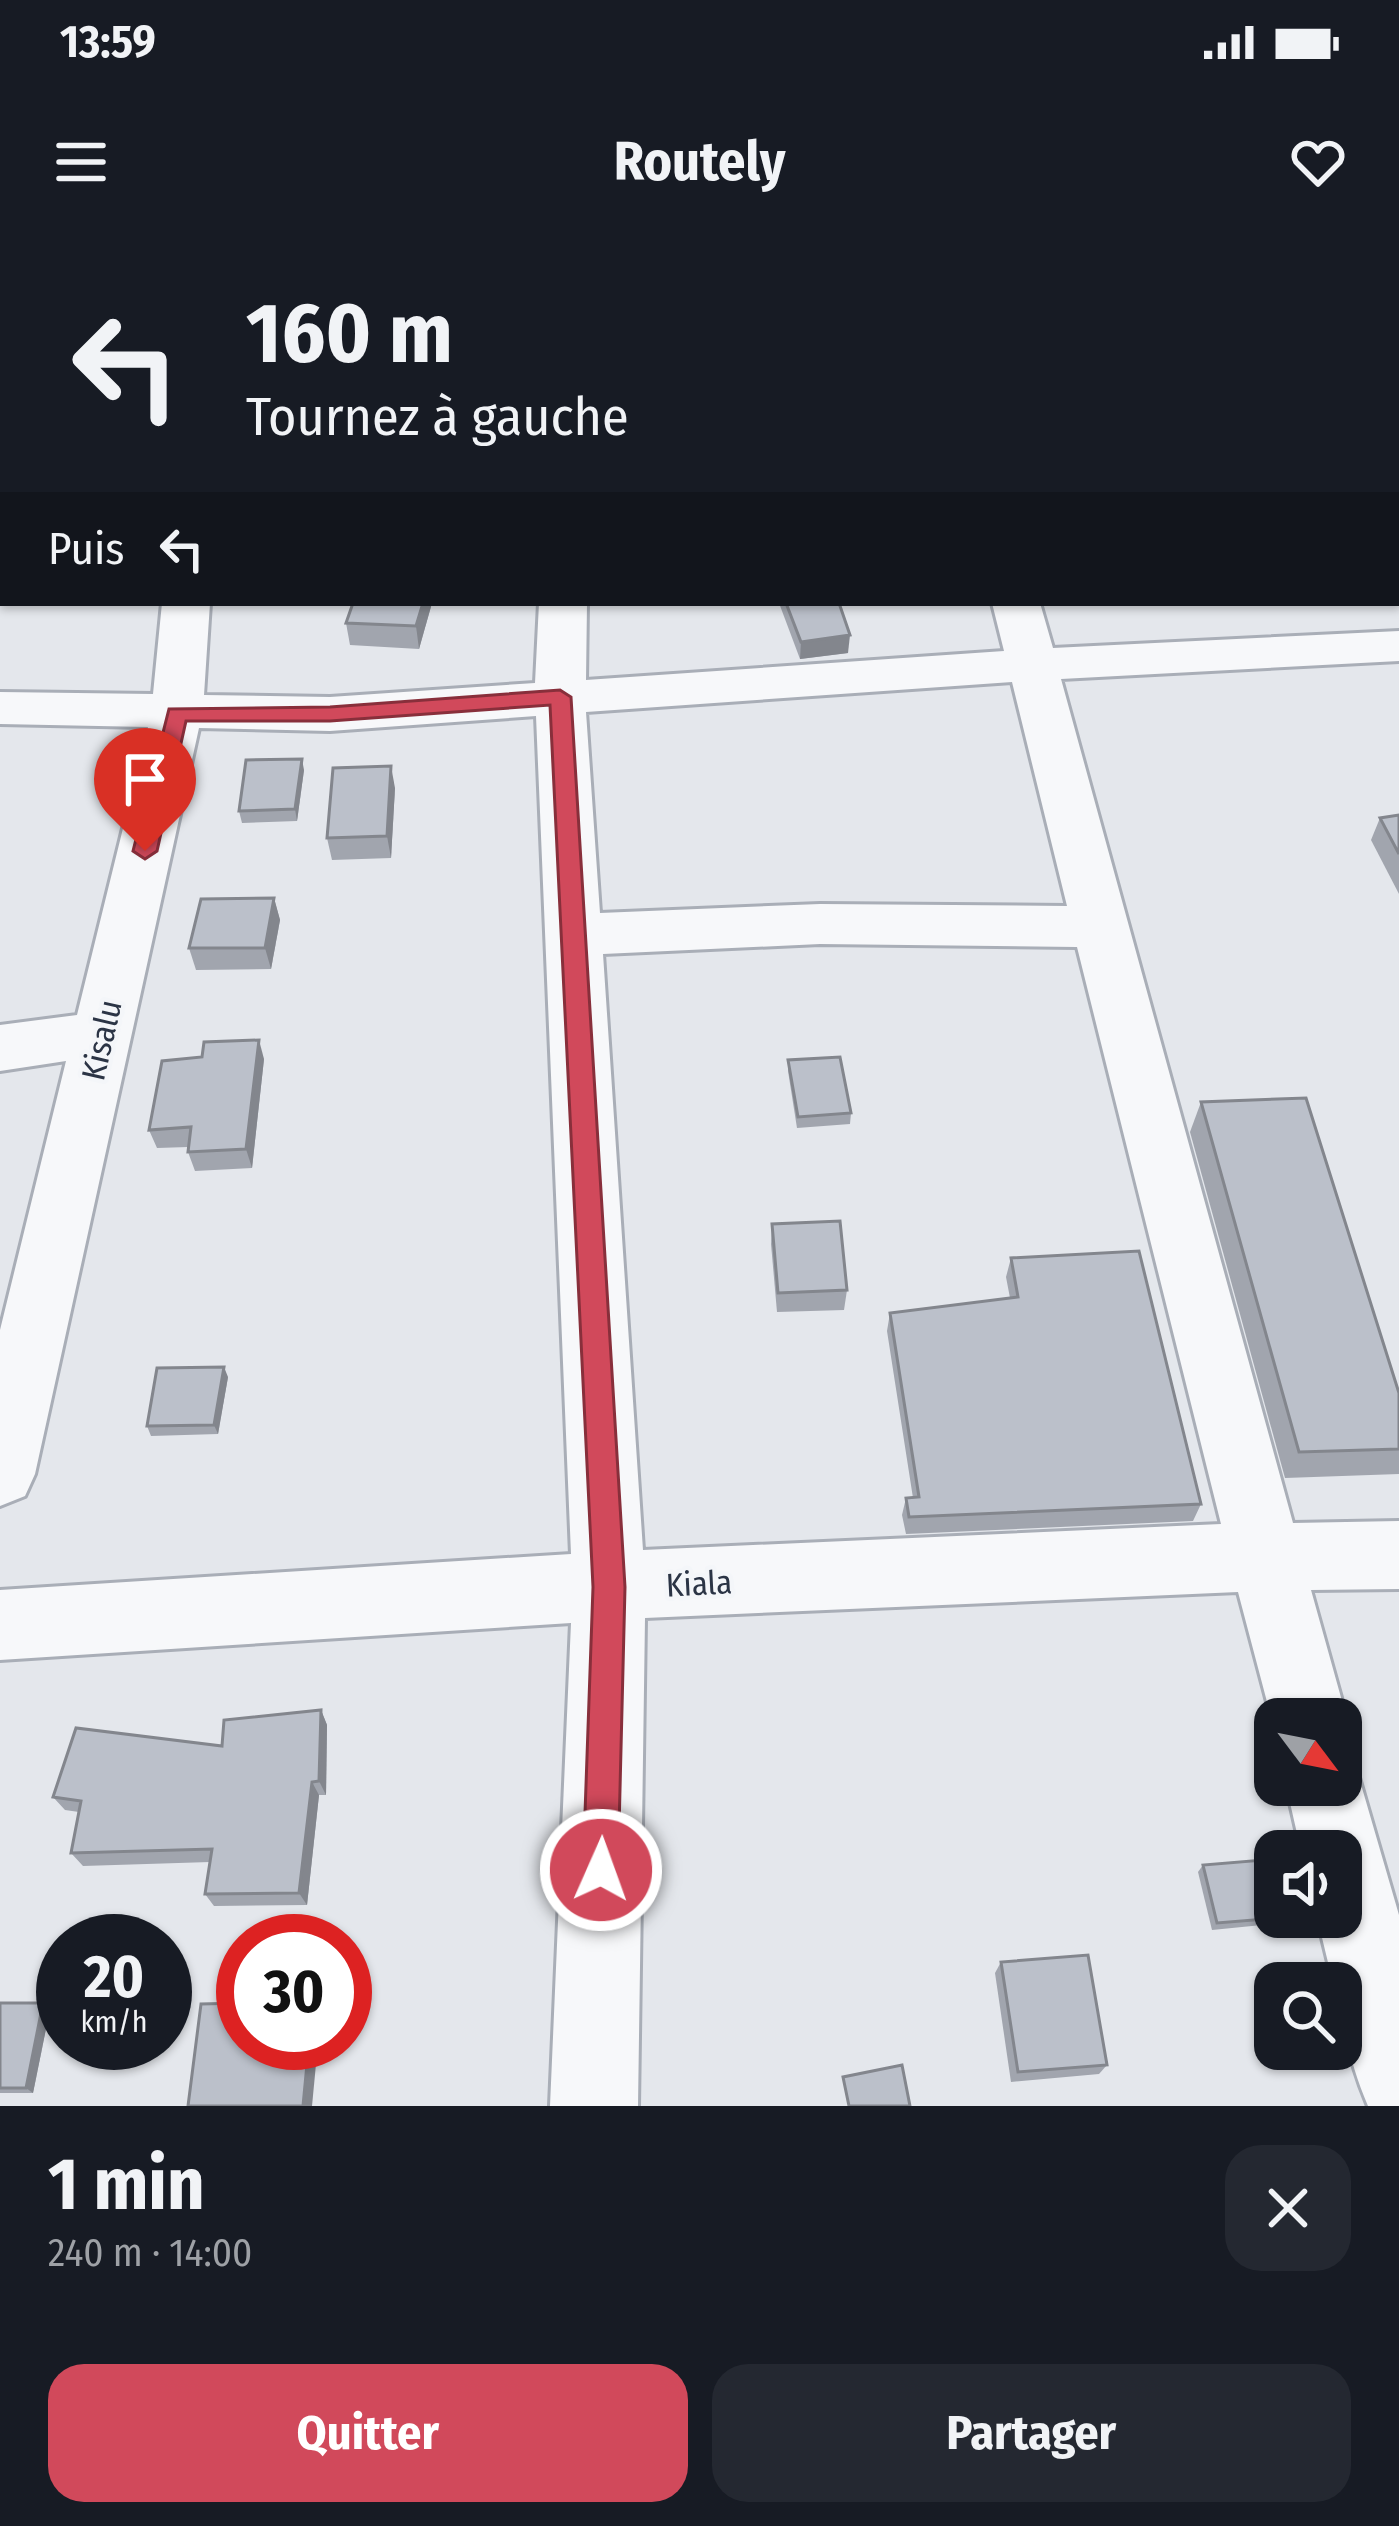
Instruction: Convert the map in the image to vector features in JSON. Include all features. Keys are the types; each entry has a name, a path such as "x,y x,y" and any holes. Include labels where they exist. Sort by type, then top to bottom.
{"street":[{"name":"Kisalu","path":"0,1474 177,714 186,606"},
{"path":"563,606 560,697 609,1587 594,2106"},
{"path":"1017,606 1303,1698"},
{"path":"0,708 330,714 1034,664 1399,646"},
{"path":"573,935 820,924 1098,927"},
{"path":"0,1048 102,1034"},
{"name":"Kiala","path":"0,1625 609,1587 1266,1556 1399,1555"},
{"path":"1329,1806 1399,2077"}],"building":[{"path":"352,606 422,606 416,626 346,623"},
{"path":"787,606 840,606 850,635 801,642"},
{"path":"302,759 295,809 239,811 246,760"},
{"path":"391,766 387,836 327,838 333,768"},
{"path":"1399,815 1399,854 1380,818"},
{"path":"274,898 265,948 189,948 201,899"},
{"path":"259,1040 246,1149 188,1152 191,1127 149,1130 162,1061 202,1057 204,1042"},
{"path":"840,1057 851,1113 798,1117 788,1060"},
{"path":"1306,1098 1399,1393 1399,1449 1299,1452 1201,1102"},
{"path":"840,1221 847,1290 778,1293 772,1224"},
{"path":"1139,1251 1201,1504 909,1517 906,1498 919,1497 890,1313 1018,1297 1011,1258"},
{"path":"224,1367 214,1425 147,1426 157,1368"},
{"path":"321,1710 319,1781 312,1782 299,1893 205,1894 212,1849 71,1853 81,1801 53,1797 76,1728 222,1746 224,1720"},
{"path":"1254,1861 1254,1920 1217,1923 1203,1865"},
{"path":"1088,1955 1107,2065 1018,2072 1001,1962"},
{"path":"0,2003 36,2003 36,2038 26,2088 0,2088"},
{"path":"201,2004 216,2004 216,2070 306,2070 303,2106 188,2106"},
{"path":"902,2065 910,2106 849,2106 843,2077"}],"route":[{"path":"145,851 177,714 330,714 560,697 609,1587 601,1870"}]}
